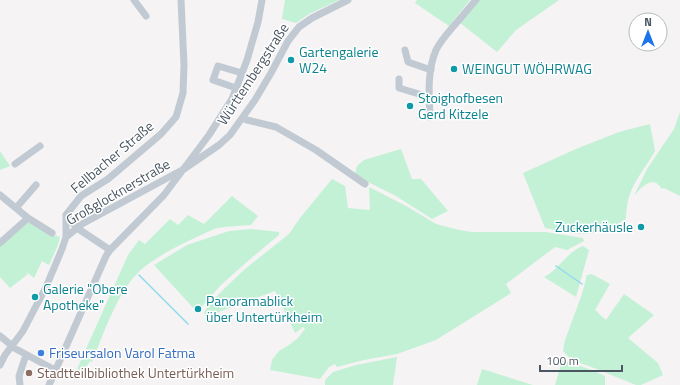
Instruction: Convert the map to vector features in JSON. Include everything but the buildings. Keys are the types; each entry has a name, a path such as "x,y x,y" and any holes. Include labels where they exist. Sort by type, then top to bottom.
{"street":[{"path":"134,0 146,16"},
{"name":"Fellbacher Straße","path":"66,215 81,196 108,179 162,134 176,116 183,93 184,65 181,0"},
{"path":"49,385 106,256 110,250 164,195 209,135 232,98 247,60 258,22 262,0"},
{"name":"Württembergstraße","path":"184,169 219,145 230,135 255,100 288,41 299,27 312,18 348,0"},
{"path":"430,117 429,97 431,70 432,61 436,50 444,37 476,0"},
{"path":"406,50 408,62 431,70"},
{"path":"236,88 213,80 218,66 242,74"},
{"path":"399,79 399,88 429,97"},
{"path":"243,118 276,128 310,146 365,184"},
{"path":"209,135 211,141 219,145"},
{"path":"205,155 204,151 209,135"},
{"path":"15,164 40,146"},
{"name":"Großglocknerstraße","path":"0,365 23,331 38,303 66,237 82,224 184,169"},
{"path":"158,183 162,184 164,188 164,195"},
{"path":"16,208 36,185"},
{"path":"0,195 28,218 52,233"},
{"path":"66,215 77,228 110,250"},
{"path":"66,215 66,237"},
{"path":"0,243 28,218"},
{"path":"0,336 26,355 55,370"},
{"path":"20,385 19,376 26,355"}],"green space":[{"path":"285,0 339,0 309,14 296,23 282,19"},
{"path":"417,0 470,0 449,26 415,3"},
{"path":"477,0 559,0 516,30 497,52 459,22"},
{"path":"680,112 680,196 664,188 662,189 655,182 651,182 640,189 634,196 647,169 674,129"},
{"path":"650,124 655,151 634,185 628,199 626,219 605,230 588,234 545,228 523,173 576,149 619,132"},
{"path":"401,149 412,179 421,179 448,211 432,219 396,196 355,174 357,166 364,160"},
{"path":"0,151 10,166 0,170"},
{"path":"332,179 345,186 348,208 370,210 369,187 408,207 436,224 459,230 472,232 546,232 583,238 584,241 567,250 555,247 506,284 511,293 436,340 397,354 337,367 335,364 329,367 320,379 270,370 272,360 279,351 297,339 305,329 303,327 295,333 275,291 208,316 204,313 209,304 245,269 289,234"},
{"path":"232,196 258,216 251,225 222,227 211,230 165,253 140,271 127,286 115,307 92,362 90,361 77,380 73,378 128,255 139,240 145,244 170,219 178,225 188,215 204,224"},
{"path":"30,219 52,234 60,237 58,245 49,265 42,261 34,278 25,271 28,274 10,288 0,277 0,245"},
{"path":"251,229 279,232 279,235 221,285 197,312 154,265 187,245 229,231"},
{"path":"583,246 589,250 576,297 544,277 553,271 571,253"},
{"path":"592,274 610,284 595,310 606,320 624,294 654,315 628,338 658,363 663,375 641,385 636,385 571,360 563,351 565,340 582,294 587,275"},
{"path":"397,357 393,385 325,385 325,380 333,372 356,365"},
{"path":"562,361 579,365 605,376 605,385 555,385"},
{"path":"482,369 533,385 477,385"}],"waterway":[{"path":"556,266 582,284"},
{"path":"139,275 188,324"}],"place":[{"name":"Gartengalerie W24","path":"291,60"},
{"name":"WEINGUT WÖHRWAG","path":"454,69"},
{"name":"Stoighofbesen Gerd Kitzele","path":"410,106"},
{"name":"Zuckerhäusle","path":"641,227"},
{"name":"Galerie \"Obere Apotheke\"","path":"35,297"},
{"name":"Panoramablick über Untertürkheim","path":"198,309"},
{"name":"Friseursalon Varol Fatma","path":"41,353"},
{"name":"Stadtteilbibliothek Untertürkheim","path":"29,373"}]}
